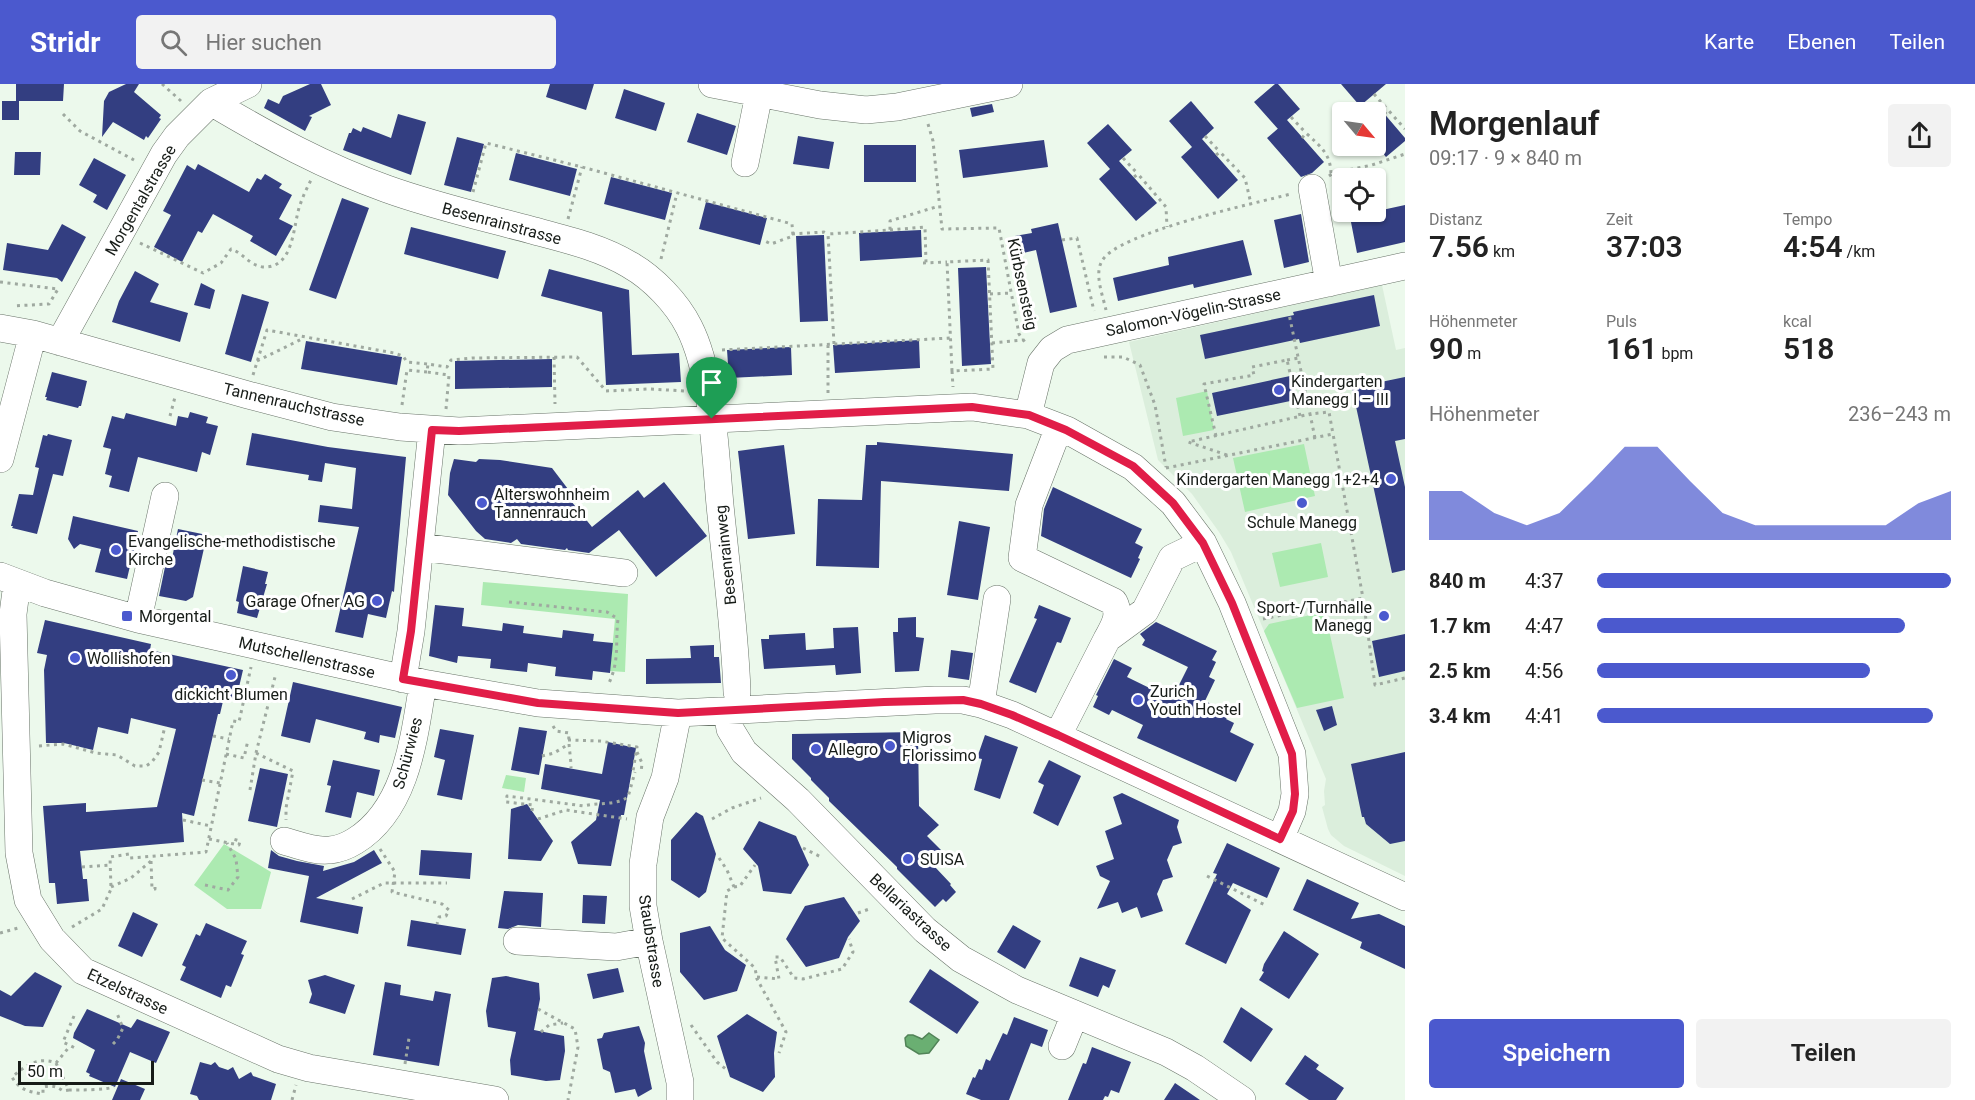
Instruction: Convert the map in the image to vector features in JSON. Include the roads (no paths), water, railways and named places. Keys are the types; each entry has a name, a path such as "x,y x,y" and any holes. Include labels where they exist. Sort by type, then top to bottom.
{"street":[{"name":"Morgentalstrasse","path":"60,342 164,154 199,105 248,84"},
{"path":"712,84 763,91 820,105 854,109 904,98 1010,84"},
{"path":"745,163 763,91"},
{"name":"Besenrainstrasse","path":"199,105 383,188 424,202 574,242 614,256 632,266 670,301 688,325 700,351 712,419"},
{"path":"1321,182 1329,283"},
{"name":"Salomon-Vögelin-Strasse","path":"1029,415 1041,363 1052,349 1067,340 1405,266"},
{"name":"Tannenrauchstrasse","path":"1,317 33,334 332,417 439,423 471,431 972,407 1029,415 1059,427 1133,466 1173,503 1203,543 1232,603 1292,754 1295,794 1293,811 1280,839"},
{"path":"0,459 33,334"},
{"name":"Besenrainweg","path":"712,419 732,702"},
{"name":"Schürwies","path":"284,841 327,851 344,848 369,833 396,796 407,765 413,681 408,659 419,556 439,423"},
{"path":"1058,735 1116,622 1118,610 1114,602 1022,558 1029,505 1059,427"},
{"path":"138,619 165,496"},
{"path":"1107,639 1145,611 1172,558 1203,543"},
{"path":"419,556 624,573"},
{"path":"419,556 530,578"},
{"name":"Mutschellenstrasse","path":"8,580 73,602 138,619 413,681 538,703 678,713 732,702 963,700 981,704 1058,735 1405,897"},
{"name":"Etzelstrasse","path":"8,580 13,614 7,678 19,853 28,900 52,939 83,971 278,1059 309,1068 495,1100"},
{"path":"981,704 998,599"},
{"name":"Bellariastrasse","path":"732,702 730,729 744,752 798,800 933,937 961,959 1017,990 1166,1052 1196,1068 1242,1100"},
{"name":"Staubstrasse","path":"678,713 665,778 650,817 643,864 643,906 648,941 680,1082 680,1100"},
{"path":"517,941 616,947 648,941"},
{"path":"1062,1046 1075,1014"}],"place":[{"name":"Kindergarten Manegg I – III","path":"1279,390"},
{"name":"Kindergarten Manegg 1+2+4","path":"1391,479"},
{"name":"Alterswohnheim Tannenrauch","path":"482,503"},
{"name":"Schule Manegg","path":"1302,503"},
{"name":"Evangelische-methodistische Kirche","path":"116,550"},
{"name":"Garage Ofner AG","path":"377,601"},
{"name":"Morgental","path":"127,616"},
{"name":"Sport-/Turnhalle Manegg","path":"1384,616"},
{"name":"Wollishofen","path":"75,658"},
{"name":"dickicht Blumen","path":"231,675"},
{"name":"Zurich Youth Hostel","path":"1138,700"},
{"name":"Migros Florissimo","path":"890,746"},
{"name":"Allegro","path":"816,749"},
{"name":"SUISA","path":"908,859"}]}
